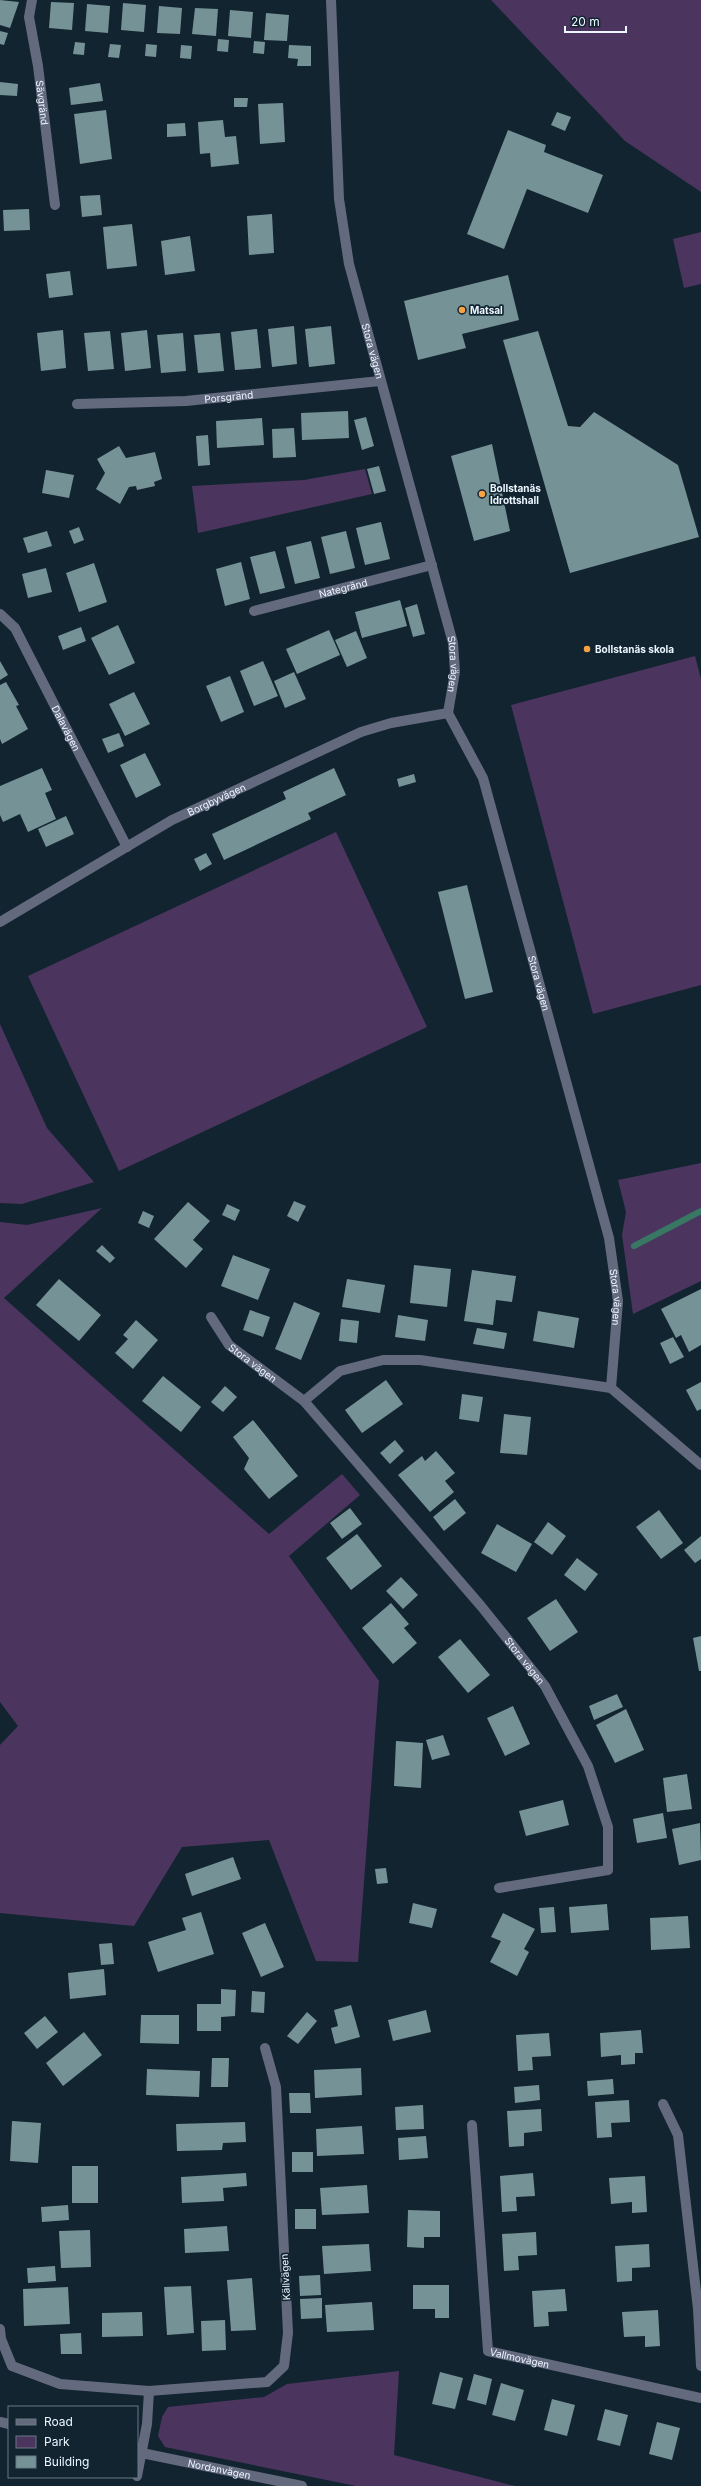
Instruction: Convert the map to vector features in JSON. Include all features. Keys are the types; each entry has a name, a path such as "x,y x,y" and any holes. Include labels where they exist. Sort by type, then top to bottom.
{"street":[{"name":"Sävgränd","path":"32,0 29,18 38,66 55,206"},
{"name":"Stora vägen","path":"331,0 339,199 349,264 453,643 456,672 448,713 482,778 609,1238 618,1301 611,1388"},
{"name":"Porsgränd","path":"77,404 186,401 380,381"},
{"name":"Nategränd","path":"254,611 432,565"},
{"name":"Dalavägen","path":"0,614 15,628 127,846"},
{"name":"Borgbyvägen","path":"0,922 172,820 361,732 391,723 448,713"},
{"name":"Stora vägen","path":"211,1317 228,1345 304,1401 481,1606 545,1686 588,1766 608,1827 608,1870 499,1888"},
{"path":"304,1401 340,1372 383,1360 420,1360 611,1388 701,1465"},
{"name":"Källvägen","path":"0,2329 1,2339 12,2366 60,2384 149,2391 267,2382 284,2366 288,2333 276,2087 265,2048"},
{"path":"663,2104 678,2135 699,2309 701,2366"},
{"name":"Vallmovägen","path":"472,2125 488,2350 701,2398"},
{"path":"138,2465 139,2453 147,2424 149,2391"},
{"name":"Nordanvägen","path":"139,2453 302,2486"}],"green space":[{"path":"491,0 701,0 701,192 625,141"},
{"path":"701,232 701,284 684,288 673,239"},
{"path":"365,469 372,494 198,533 192,486 304,480"},
{"path":"695,656 701,679 701,985 593,1014 511,705"},
{"path":"336,832 427,1027 119,1171 28,976"},
{"path":"0,1024 47,1128 94,1182 22,1204 0,1203"},
{"path":"701,1163 701,1281 633,1314 622,1235 626,1212 618,1180"},
{"path":"102,1208 4,1298 269,1534 342,1474 360,1495 289,1556 379,1681 358,1962 316,1961 269,1840 182,1847 134,1926 0,1913 0,1745 18,1726 0,1702 0,1222 27,1225"},
{"path":"399,2371 394,2455 515,2486 356,2486 165,2447 158,2436 162,2417 168,2407 264,2397 287,2384"}],"building":[{"path":"0,0 19,2 10,28 0,25"},
{"path":"51,2 74,3 72,30 49,28"},
{"path":"123,3 146,5 144,32 121,30"},
{"path":"87,4 110,6 108,33 85,31"},
{"path":"159,6 182,8 180,34 157,33"},
{"path":"195,8 218,9 216,36 192,34"},
{"path":"230,10 253,12 251,38 228,36"},
{"path":"266,13 289,15 287,41 264,40"},
{"path":"0,31 8,33 4,45 0,44"},
{"path":"218,39 229,40 228,52 217,51"},
{"path":"254,41 265,42 264,54 253,53"},
{"path":"75,42 85,43 84,55 73,54"},
{"path":"110,44 121,45 119,58 108,57"},
{"path":"146,44 157,45 156,57 145,56"},
{"path":"181,45 192,46 191,59 180,58"},
{"path":"289,45 311,46 311,66 297,66 298,59 288,58"},
{"path":"0,82 18,84 17,96 0,95"},
{"path":"100,83 103,101 71,105 69,88"},
{"path":"234,98 248,98 247,107 234,107"},
{"path":"283,103 285,142 260,144 258,104"},
{"path":"106,110 112,159 80,164 74,114"},
{"path":"557,112 571,117 565,131 551,125"},
{"path":"223,120 225,137 236,136 239,164 211,167 210,153 200,154 198,122"},
{"path":"185,123 186,136 167,137 167,124"},
{"path":"508,130 546,145 544,152 603,175 588,213 527,189 504,249 467,234"},
{"path":"100,195 102,215 82,217 80,196"},
{"path":"29,209 30,230 4,231 3,210"},
{"path":"272,214 274,253 249,255 247,216"},
{"path":"132,224 137,266 107,269 103,227"},
{"path":"190,236 195,271 165,275 161,241"},
{"path":"70,271 73,295 49,298 46,274"},
{"name":"Matsal","path":"508,275 519,320 462,334 466,348 418,360 404,301"},
{"path":"294,326 297,364 272,367 268,329"},
{"path":"331,326 335,364 309,367 305,329"},
{"path":"257,329 261,368 235,370 231,332"},
{"path":"63,330 66,368 41,371 37,333"},
{"path":"147,330 151,368 125,371 121,333"},
{"path":"110,331 114,369 88,371 84,333"},
{"path":"538,331 568,426 580,427 594,412 678,465 699,537 570,573 503,340"},
{"path":"183,333 186,371 161,373 157,335"},
{"path":"220,333 224,371 198,373 194,335"},
{"path":"348,411 349,438 302,440 301,413"},
{"path":"366,417 374,446 362,450 354,420"},
{"path":"262,418 264,445 217,448 216,421"},
{"path":"294,428 296,457 273,458 272,429"},
{"path":"208,435 210,465 198,466 196,436"},
{"name":"Bollstanäs Idrottshall","path":"492,444 510,531 474,541 451,456"},
{"path":"119,446 126,458 155,452 162,479 154,482 155,486 137,490 136,486 129,487 120,504 96,489 105,473 97,459"},
{"path":"379,466 386,491 374,494 367,469"},
{"path":"46,470 74,475 69,498 42,493"},
{"path":"381,522 390,559 365,565 356,528"},
{"path":"79,527 84,540 74,544 69,531"},
{"path":"47,531 52,546 28,553 23,538"},
{"path":"346,531 355,568 330,574 321,537"},
{"path":"311,541 320,578 295,584 286,547"},
{"path":"275,551 285,588 260,594 250,557"},
{"path":"241,562 250,599 225,606 216,569"},
{"path":"94,563 107,602 79,612 66,573"},
{"path":"46,568 52,592 28,598 22,574"},
{"path":"400,600 407,626 362,638 355,612"},
{"path":"417,604 425,634 413,637 405,608"},
{"path":"118,625 135,663 109,675 91,638"},
{"path":"81,627 86,641 63,650 58,636"},
{"path":"329,630 340,655 297,674 286,649"},
{"path":"356,631 367,658 347,667 335,640"},
{"path":"0,661 8,675 0,680"},
{"path":"263,661 278,696 254,706 240,671"},
{"path":"294,672 306,699 285,708 274,681"},
{"path":"230,676 244,712 221,722 206,686"},
{"path":"6,682 19,705 16,706 28,729 2,744 0,739 0,685"},
{"path":"134,692 150,724 125,736 109,704"},
{"path":"119,733 124,746 108,753 102,739"},
{"path":"145,753 161,785 136,798 120,765"},
{"path":"42,768 52,790 45,793 56,819 28,832 20,814 3,822 0,815 0,786"},
{"path":"334,768 346,795 308,813 311,819 224,860 212,834 286,799 283,792"},
{"path":"414,774 416,782 399,787 397,779"},
{"path":"66,816 74,834 46,847 38,829"},
{"path":"206,853 212,864 200,871 194,859"},
{"path":"467,885 493,992 465,999 438,892"},
{"path":"294,1201 306,1206 298,1222 287,1216"},
{"path":"188,1202 210,1221 193,1240 203,1249 186,1268 154,1239"},
{"path":"227,1204 240,1210 235,1221 222,1215"},
{"path":"143,1211 154,1216 149,1228 138,1223"},
{"path":"102,1245 115,1258 110,1263 96,1251"},
{"path":"233,1255 270,1269 258,1300 221,1286"},
{"path":"414,1265 451,1269 447,1307 410,1303"},
{"path":"472,1270 516,1276 512,1302 496,1300 493,1325 464,1321"},
{"path":"59,1279 101,1315 79,1341 36,1305"},
{"path":"347,1279 385,1285 380,1313 342,1307"},
{"path":"701,1289 701,1345 689,1352 681,1335 676,1338 661,1309"},
{"path":"294,1302 320,1313 301,1360 275,1349"},
{"path":"250,1310 270,1317 263,1337 243,1330"},
{"path":"538,1311 579,1318 574,1348 533,1341"},
{"path":"398,1315 428,1320 425,1341 395,1337"},
{"path":"341,1319 359,1321 357,1343 339,1341"},
{"path":"136,1320 158,1340 133,1369 115,1353 128,1339 123,1335"},
{"path":"477,1328 507,1333 504,1349 473,1344"},
{"path":"673,1337 684,1357 670,1364 660,1343"},
{"path":"163,1376 201,1407 181,1432 142,1401"},
{"path":"386,1380 403,1404 362,1433 345,1410"},
{"path":"701,1382 701,1409 697,1411 686,1390"},
{"path":"225,1386 237,1397 223,1412 211,1402"},
{"path":"462,1394 483,1397 479,1422 459,1419"},
{"path":"504,1414 531,1417 527,1455 500,1453"},
{"path":"253,1420 298,1476 269,1499 244,1469 249,1458 233,1437"},
{"path":"395,1440 404,1451 390,1464 380,1453"},
{"path":"436,1451 455,1473 445,1481 454,1492 430,1512 398,1475 422,1456 425,1461"},
{"path":"455,1499 466,1513 444,1531 433,1517"},
{"path":"350,1508 362,1524 342,1539 330,1523"},
{"path":"659,1510 683,1543 661,1559 636,1527"},
{"path":"548,1522 566,1536 552,1555 534,1542"},
{"path":"497,1524 532,1544 516,1572 481,1553"},
{"path":"357,1534 382,1566 351,1590 326,1558"},
{"path":"701,1536 701,1559 695,1563 684,1550"},
{"path":"577,1558 598,1574 585,1591 564,1575"},
{"path":"401,1577 418,1595 403,1609 386,1591"},
{"path":"556,1599 578,1632 550,1651 527,1618"},
{"path":"391,1603 409,1624 404,1628 417,1643 393,1664 362,1628"},
{"path":"701,1636 701,1671 699,1671 693,1638"},
{"path":"460,1639 490,1675 468,1693 438,1657"},
{"path":"617,1694 623,1707 594,1720 589,1706"},
{"path":"513,1706 530,1744 505,1756 487,1718"},
{"path":"626,1709 644,1750 615,1763 596,1725"},
{"path":"443,1735 450,1755 432,1760 426,1740"},
{"path":"396,1741 423,1743 421,1788 394,1786"},
{"path":"687,1774 692,1809 667,1812 663,1778"},
{"path":"563,1800 569,1825 526,1836 519,1811"},
{"path":"663,1813 667,1838 637,1843 633,1819"},
{"path":"700,1823 701,1860 679,1865 672,1829"},
{"path":"233,1857 241,1879 192,1896 185,1874"},
{"path":"386,1868 388,1883 377,1884 375,1869"},
{"path":"413,1903 437,1909 432,1928 409,1923"},
{"path":"607,1904 609,1930 571,1933 569,1907"},
{"path":"554,1907 556,1932 541,1933 539,1908"},
{"path":"201,1912 214,1954 158,1972 148,1942 186,1930 182,1918"},
{"path":"503,1913 535,1929 524,1949 529,1952 517,1976 490,1962 501,1941 491,1937"},
{"path":"688,1916 690,1948 651,1950 650,1918"},
{"path":"265,1923 284,1967 261,1977 242,1933"},
{"path":"112,1943 114,1964 101,1965 99,1944"},
{"path":"104,1969 106,1995 70,1999 68,1973"},
{"path":"221,1989 236,1990 235,2016 221,2017 221,2031 197,2031 197,2004 221,2004"},
{"path":"252,1991 265,1992 264,2013 251,2012"},
{"path":"351,2005 360,2037 335,2044 331,2028 338,2026 334,2010"},
{"path":"426,2010 431,2032 393,2041 388,2020"},
{"path":"307,2012 317,2021 298,2044 287,2036"},
{"path":"141,2015 179,2015 179,2044 140,2043"},
{"path":"45,2016 58,2032 37,2049 24,2033"},
{"path":"641,2030 643,2053 635,2053 635,2064 621,2065 621,2055 601,2057 600,2033"},
{"path":"84,2032 102,2055 63,2086 46,2063"},
{"path":"549,2033 551,2056 532,2057 533,2070 518,2071 516,2035"},
{"path":"212,2058 229,2058 228,2087 211,2087"},
{"path":"361,2068 362,2095 315,2098 314,2070"},
{"path":"147,2069 200,2071 199,2097 146,2095"},
{"path":"613,2079 614,2094 588,2096 587,2081"},
{"path":"539,2085 540,2100 515,2103 514,2087"},
{"path":"289,2093 310,2093 311,2113 290,2113"},
{"path":"629,2100 630,2122 611,2123 612,2137 597,2138 595,2102"},
{"path":"423,2105 424,2129 396,2130 395,2107"},
{"path":"541,2109 542,2131 524,2133 524,2146 509,2147 507,2111"},
{"path":"12,2121 41,2123 38,2163 10,2161"},
{"path":"245,2122 246,2142 223,2143 222,2150 177,2151 176,2124"},
{"path":"362,2126 364,2154 317,2156 316,2129"},
{"path":"426,2136 428,2158 399,2160 398,2138"},
{"path":"292,2152 313,2152 313,2172 292,2172"},
{"path":"72,2166 98,2166 98,2203 72,2203"},
{"path":"246,2173 247,2186 223,2188 224,2201 182,2203 181,2177"},
{"path":"533,2173 535,2196 516,2197 517,2211 502,2212 500,2176"},
{"path":"645,2176 647,2212 632,2213 632,2202 611,2204 609,2178"},
{"path":"367,2185 369,2213 322,2215 320,2188"},
{"path":"68,2205 69,2220 42,2222 41,2207"},
{"path":"295,2209 316,2209 316,2229 295,2229"},
{"path":"408,2210 440,2211 440,2237 424,2237 424,2248 407,2247"},
{"path":"227,2226 229,2251 185,2253 184,2229"},
{"path":"90,2230 91,2267 61,2268 59,2231"},
{"path":"536,2232 537,2255 518,2256 519,2270 504,2271 502,2234"},
{"path":"369,2244 371,2271 324,2274 322,2246"},
{"path":"649,2244 650,2267 632,2268 632,2281 617,2282 615,2246"},
{"path":"55,2266 56,2281 28,2283 27,2268"},
{"path":"320,2275 321,2295 300,2296 299,2276"},
{"path":"252,2278 256,2330 231,2331 227,2280"},
{"path":"413,2285 449,2285 449,2318 435,2318 435,2309 413,2309"},
{"path":"191,2286 194,2333 167,2335 164,2287"},
{"path":"68,2287 70,2324 24,2326 23,2289"},
{"path":"565,2289 567,2311 548,2312 549,2326 534,2327 532,2291"},
{"path":"322,2298 322,2318 301,2319 300,2299"},
{"path":"372,2302 374,2330 327,2332 325,2305"},
{"path":"658,2310 660,2346 645,2347 645,2336 624,2337 622,2312"},
{"path":"142,2312 143,2336 102,2337 102,2313"},
{"path":"225,2320 226,2350 202,2351 201,2321"},
{"path":"81,2333 82,2354 61,2354 60,2334"},
{"path":"440,2372 463,2378 455,2409 432,2404"},
{"path":"474,2374 492,2379 486,2405 467,2400"},
{"path":"501,2383 524,2390 515,2421 492,2415"},
{"path":"552,2399 575,2405 567,2436 544,2430"},
{"path":"605,2409 628,2415 620,2446 597,2440"},
{"path":"657,2422 680,2428 672,2460 649,2454"}],"waterway":[{"path":"634,1246 701,1211"}],"place":[{"name":"Matsal","path":"462,310"},
{"name":"Bollstanäs Idrottshall","path":"482,494"},
{"name":"Bollstanäs skola","path":"587,649"}]}
